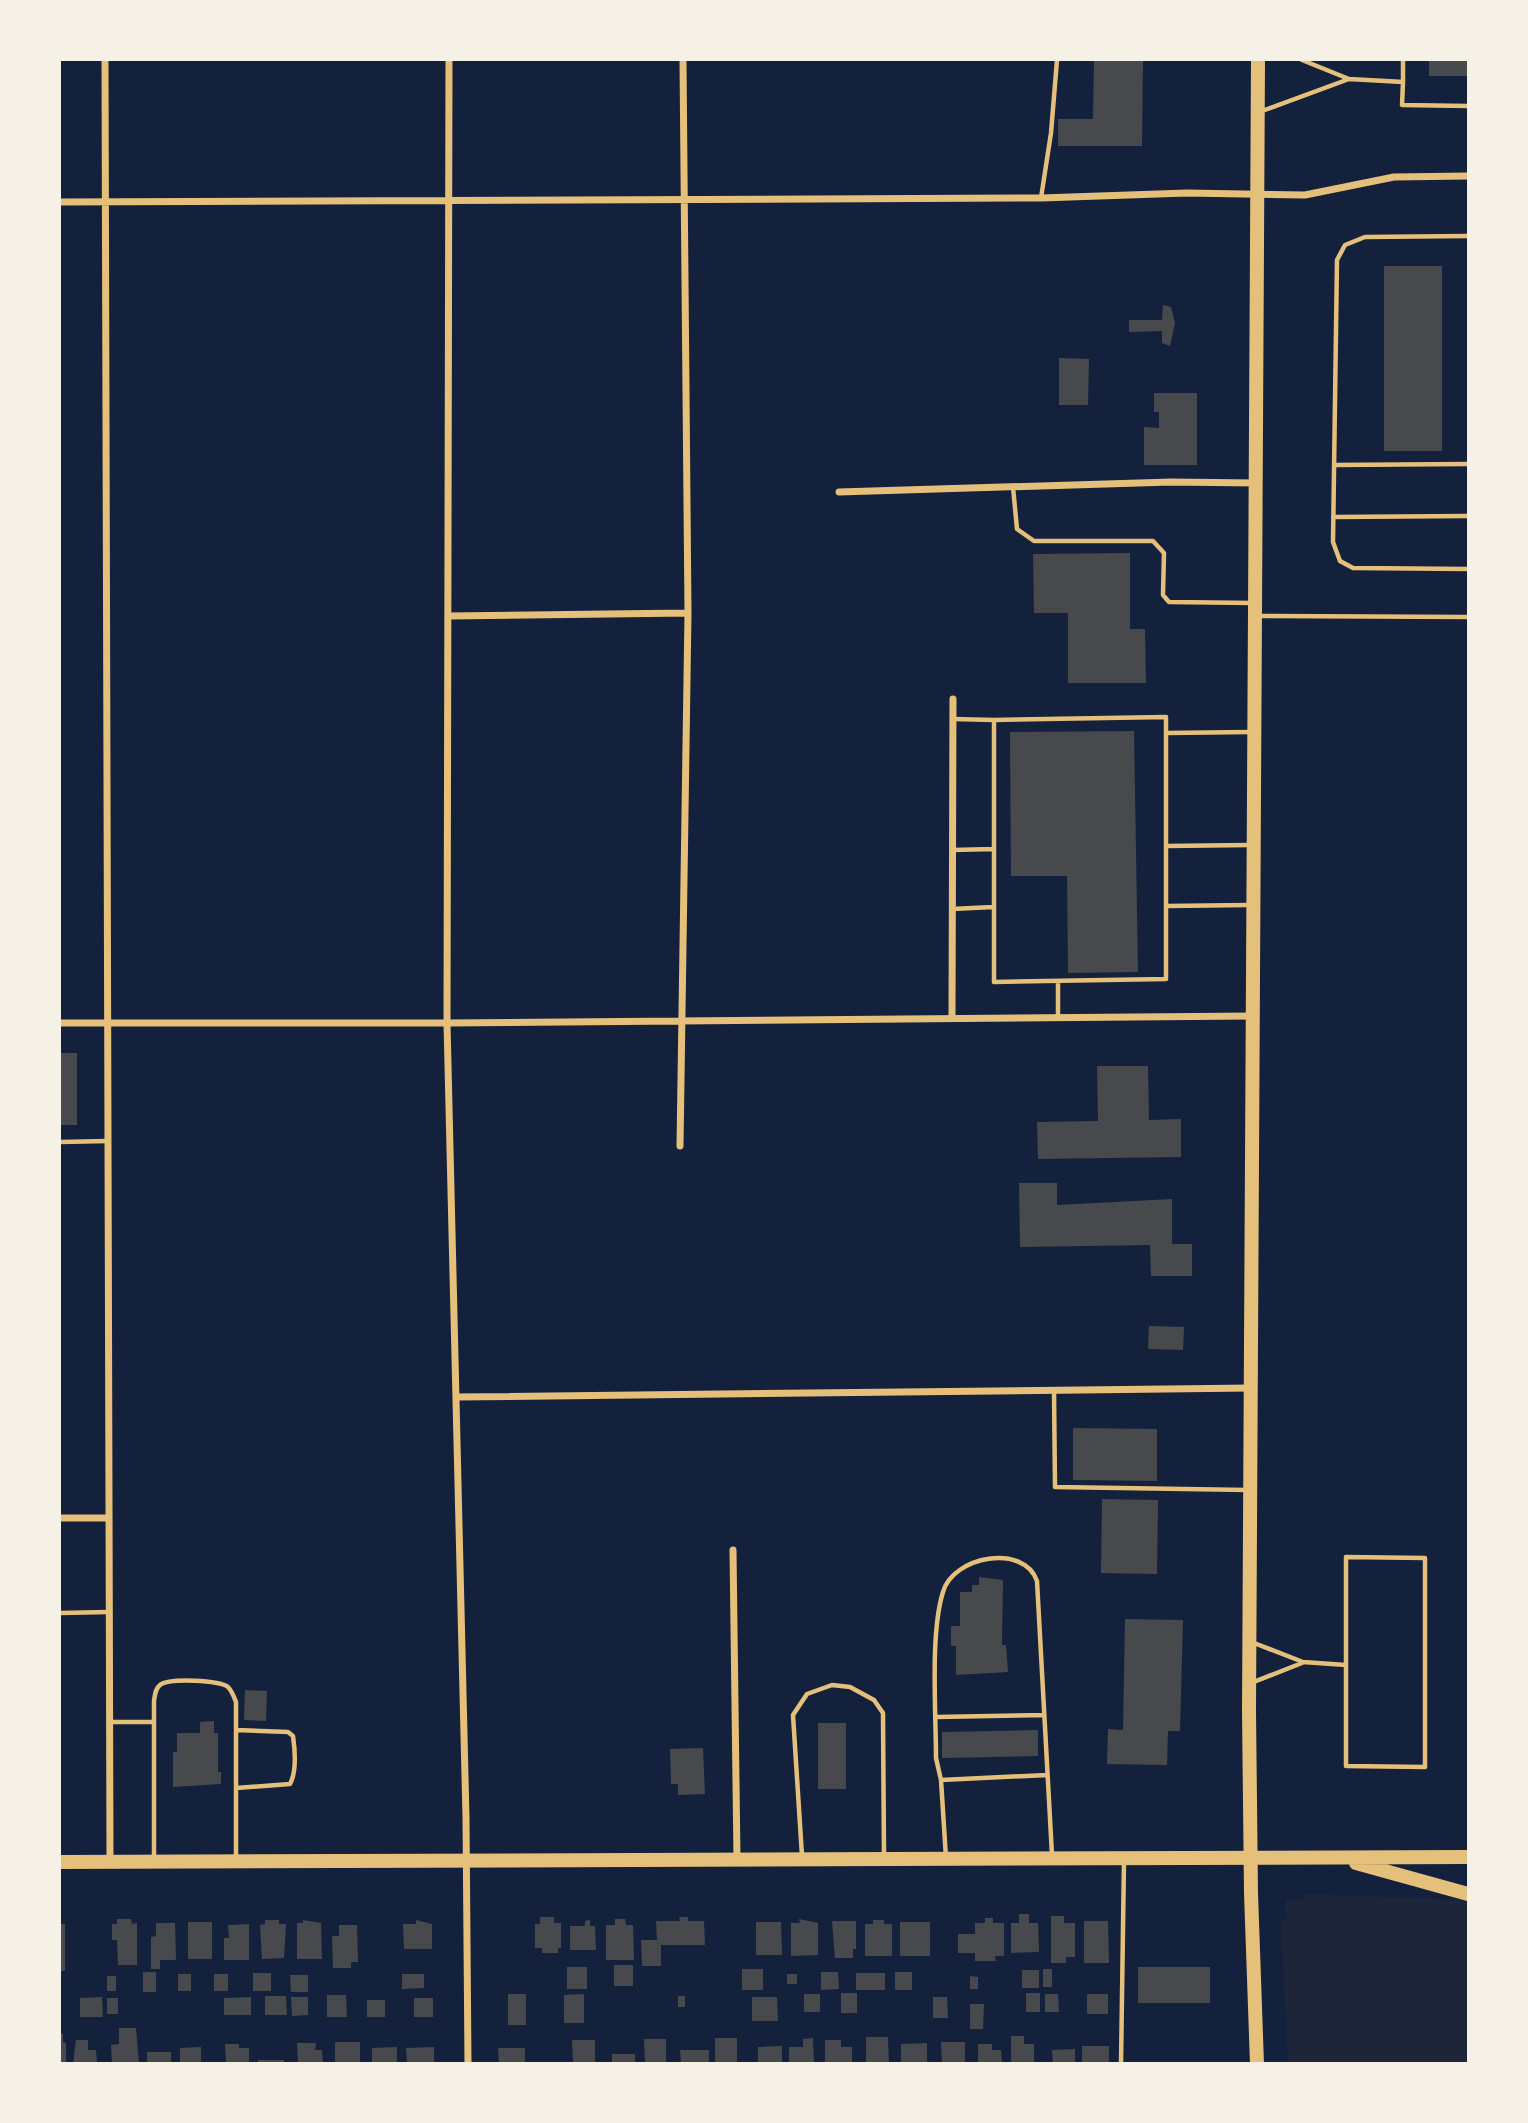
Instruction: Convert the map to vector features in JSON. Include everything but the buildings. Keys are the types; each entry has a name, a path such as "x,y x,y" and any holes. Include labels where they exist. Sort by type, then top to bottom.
{"main road":[{"path":"1257,2063 1250,1858 1250,1641 1258,60"},
{"path":"60,1862 1468,1857"},
{"path":"1338,1858 1468,1894"}],"street":[{"path":"105,60 110,1861"},
{"path":"449,60 447,1023 467,1861 468,2063"},
{"path":"680,1146 688,613 682,199 683,60"},
{"path":"60,202 1041,198 1188,192 1305,195 1394,177 1468,176"},
{"path":"839,492 1013,486 1256,483"},
{"path":"448,616 688,613"},
{"path":"952,1018 953,699"},
{"path":"60,1023 447,1023 1254,1016"},
{"path":"457,1397 1251,1388"},
{"path":"60,1518 108,1518"},
{"path":"733,1550 737,1860"}],"lane":[{"path":"1041,198 1051,133 1057,60"},
{"path":"1302,60 1349,79 1402,82"},
{"path":"1403,60 1402,105 1468,106"},
{"path":"1258,112 1349,79"},
{"path":"1468,236 1365,237 1345,245 1337,261 1333,517 1333,542 1336,552 1340,561 1353,568 1468,569"},
{"path":"1334,466 1468,464"},
{"path":"1013,486 1017,529 1034,541 1153,541 1164,553 1163,595 1169,602 1256,610 1468,617"},
{"path":"1333,517 1468,516"},
{"path":"953,719 1166,717 1166,979 994,982 994,720"},
{"path":"1166,733 1255,732"},
{"path":"1166,846 1254,845"},
{"path":"952,850 993,849"},
{"path":"1166,906 1254,905"},
{"path":"952,909 993,907"},
{"path":"1058,982 1058,1018"},
{"path":"60,1142 108,1141"},
{"path":"1054,1390 1055,1487 1251,1490"},
{"path":"1346,1557 1425,1558 1425,1766 1346,1766 1346,1665 1346,1557"},
{"path":"946,1860 941,1780 936,1758 937,1618 943,1590 962,1567 999,1559 1021,1562 1033,1570 1037,1581 1052,1859"},
{"path":"60,1613 109,1612"},
{"path":"1250,1641 1303,1662 1346,1665"},
{"path":"1251,1683 1303,1662"},
{"path":"154,1861 156,1690 161,1684 218,1682 233,1693 236,1730 236,1861"},
{"path":"802,1860 793,1715 807,1693 832,1685 850,1687 874,1700 883,1713 884,1860"},
{"path":"936,1717 1044,1715"},
{"path":"109,1722 154,1722"},
{"path":"236,1730 288,1732 293,1736 295,1744 294,1777 290,1784 236,1787"},
{"path":"941,1780 1046,1774"},
{"path":"1121,2063 1124,1859"}],"shaded area":[{"path":"1305,1894 1468,1900 1468,2063 1288,2063 1281,1920 1288,1920 1286,1900 1305,1899"}]}
